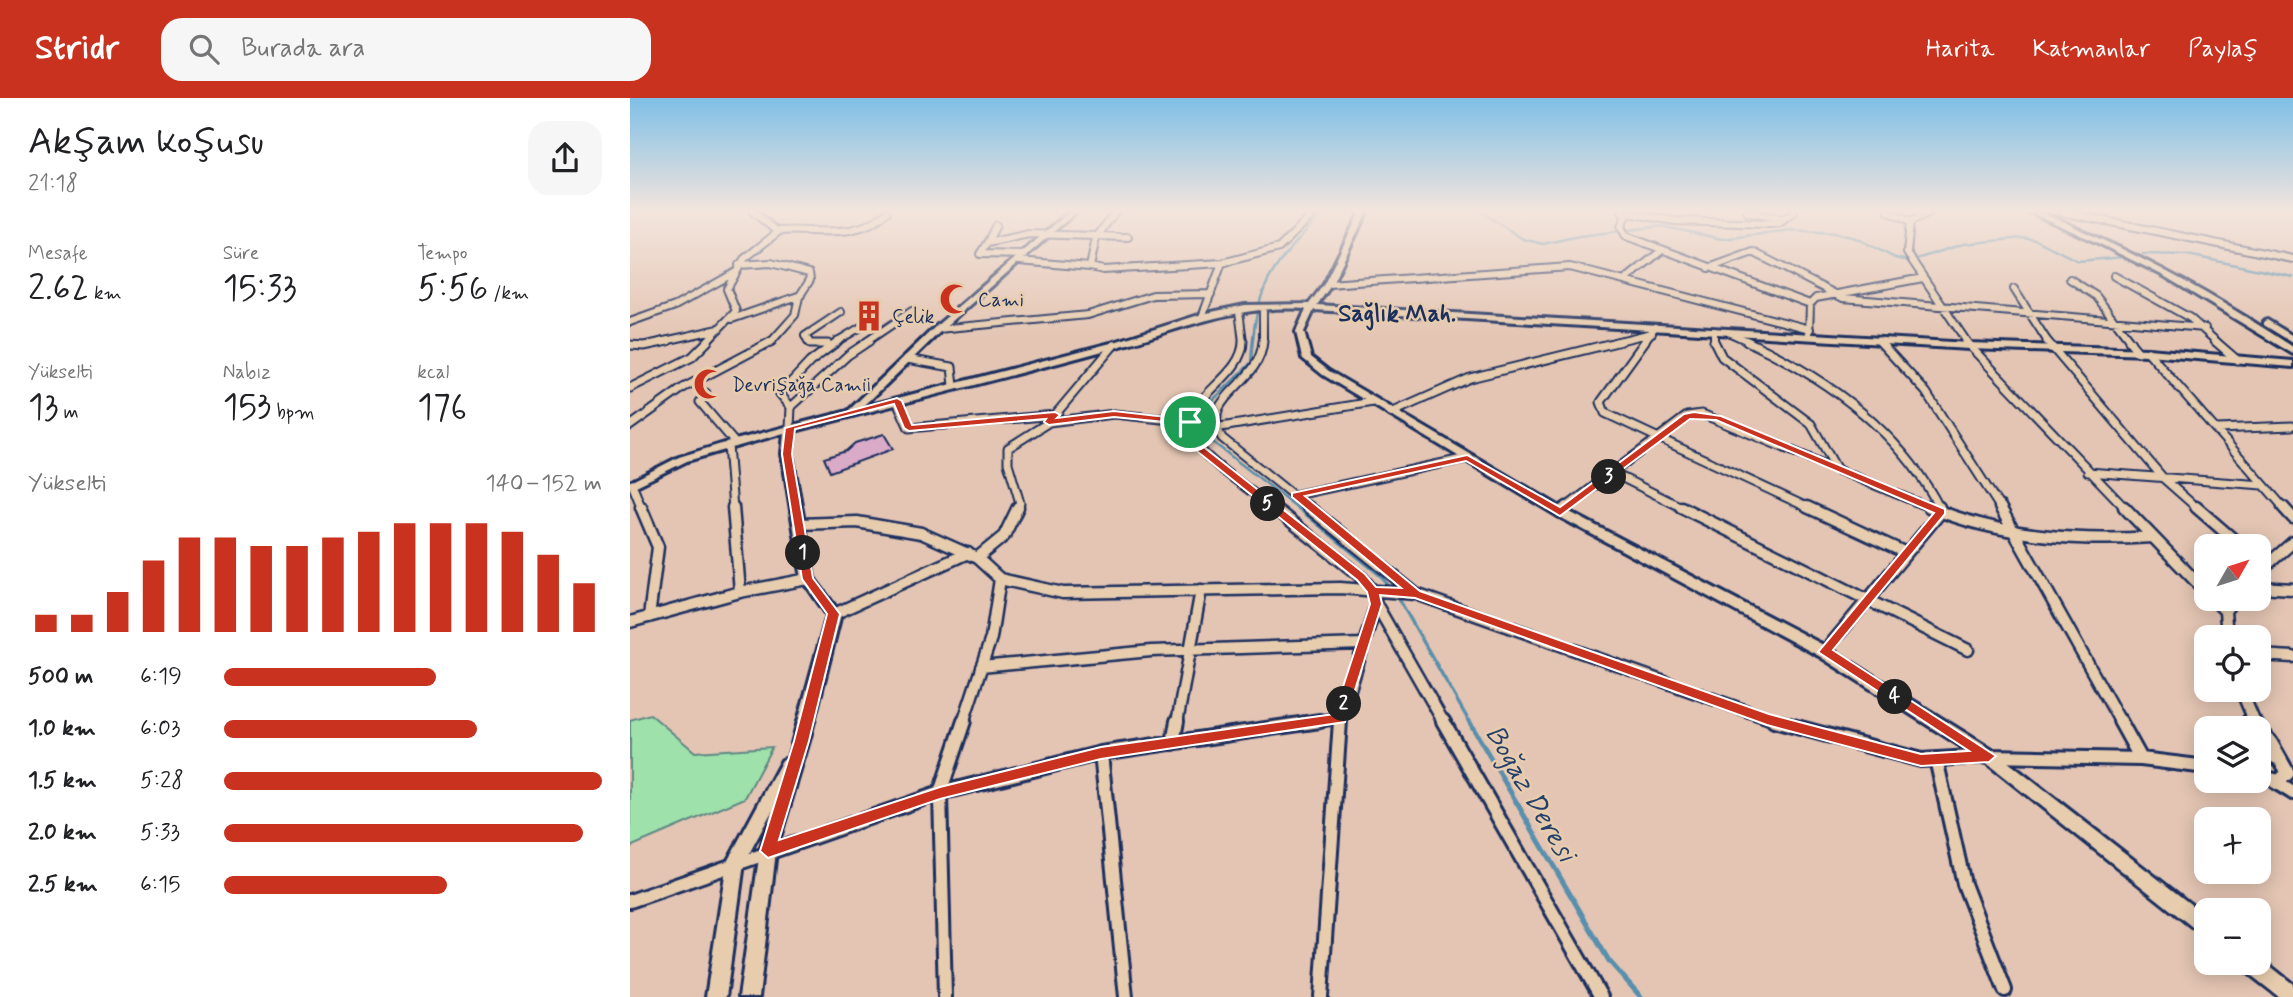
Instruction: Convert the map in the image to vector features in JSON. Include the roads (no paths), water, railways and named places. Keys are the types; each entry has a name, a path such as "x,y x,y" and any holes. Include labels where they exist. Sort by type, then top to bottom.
{"main road":[{"path":"2118,254 2234,311 2293,351"}],"street":[{"path":"630,322 675,306 738,268 753,254"},
{"path":"980,254 1103,270 1222,263 1256,254"},
{"path":"852,413 938,329 1026,254"},
{"path":"1090,267 1093,254"},
{"path":"1343,254 1328,284 1307,309 1300,332 1307,358 1391,413 1560,512 1824,652 1989,756 2194,918"},
{"path":"1625,280 1657,254"},
{"path":"1669,254 1810,304"},
{"path":"1709,268 1748,254"},
{"path":"1757,254 1832,295 2205,328"},
{"path":"1908,254 1969,346 2194,580"},
{"path":"2136,254 2183,276 2293,340"},
{"path":"2268,254 2293,259"},
{"path":"630,426 683,388 770,343 796,315 801,295 810,280 809,273 803,269 771,263 738,268"},
{"path":"1202,317 1222,263"},
{"path":"1328,284 1570,267 1810,333"},
{"path":"630,388 692,357 721,329 736,311 727,289 738,268"},
{"path":"2114,276 2205,328 2237,360"},
{"path":"1810,333 1810,304 1816,298 1923,278"},
{"path":"2070,279 2096,296 2113,320 2217,429 2293,518"},
{"path":"2014,289 2054,351 2164,479 2227,534"},
{"path":"938,329 1088,315 1153,295 1211,294"},
{"path":"727,321 774,302 801,295"},
{"path":"649,617 658,547 631,485 683,459 732,444 1114,345 1202,317 1242,310 1307,309 1654,330 1810,333 1879,341 2054,351 2143,352 2293,364"},
{"path":"1242,310 1242,349 1239,361 1200,399 1190,422 1191,434 1201,450 1379,591"},
{"path":"791,407 848,355 912,311"},
{"path":"1261,311 1260,360 1252,372 1217,407 1215,428 1222,438 1416,594"},
{"path":"830,344 810,344 805,336 841,312"},
{"path":"834,614 808,579 787,454 791,407 780,394 798,372 830,344 869,322"},
{"path":"630,345 644,346 721,329"},
{"path":"1391,413 1470,377 1654,330"},
{"path":"1654,330 1601,406 1605,413 1658,440 1906,553"},
{"path":"1714,331 1714,344 1722,357 1811,424 1836,468"},
{"path":"1728,332 1814,373 1839,390 1887,435 1941,512"},
{"path":"1879,341 1926,392 2015,530 2141,759"},
{"path":"834,614 870,601 919,574 973,555 1003,536 1020,503 1008,463 1008,449 1052,418 1114,345"},
{"path":"906,359 952,367 954,386"},
{"path":"706,393 700,402 732,444 740,592"},
{"path":"897,401 909,428 1114,414 1190,422"},
{"path":"1215,428 1373,402"},
{"path":"1560,512 1687,416 1710,415 1941,512 2015,530 2120,540 2152,537"},
{"path":"2217,429 2292,426"},
{"path":"1296,495 1467,458"},
{"path":"2088,472 2263,485"},
{"path":"1613,473 1968,650"},
{"path":"1824,652 1865,599 1941,512"},
{"path":"799,524 857,522 921,533 973,555 1000,579 1063,593 1340,588 1416,594 1767,719 1921,760 1989,756 2141,759 2194,765"},
{"path":"2272,558 2293,542"},
{"path":"630,622 740,592 808,579"},
{"path":"945,997 940,793 991,638 1000,579"},
{"path":"2272,588 2293,589"},
{"path":"1172,743 1200,590"},
{"path":"1321,997 1340,718 1379,591"},
{"path":"1376,604 1601,997"},
{"path":"2225,611 2226,625"},
{"path":"749,997 768,851 802,741 834,614"},
{"path":"981,667 1190,650 1363,644"},
{"path":"2271,656 2293,657"},
{"path":"630,901 940,793 1101,753 1340,718"},
{"path":"716,997 736,862 802,741"},
{"path":"2271,743 2279,759 2290,771 2287,777 2271,778"},
{"path":"1101,753 1126,997"},
{"path":"2271,755 2279,759"},
{"path":"1936,759 1964,884 2005,990"},
{"path":"2271,782 2293,793"},
{"path":"2266,975 2293,996"}],"waterway":[{"name":"Boğaz Deresi","path":"1286,254 1262,295 1253,335 1251,363 1210,403 1204,421 1210,440 1299,509"},
{"path":"1887,254 1910,261 1932,254"},
{"path":"2064,254 2078,261 2125,257"},
{"path":"2143,254 2188,255 2293,277"},
{"name":"Boğaz Deresi","path":"1297,507 1381,576 1400,601 1470,723"},
{"name":"Boğaz Deresi","path":"1469,721 1609,961 1641,997"}],"place":[{"name":"Cami","path":"955,299"},
{"name":"Çelik","path":"869,316"},
{"name":"Devrişağa Camii","path":"709,384"}],"district":[{"name":"Sağlık Mah.","path":"1397,313"}]}
